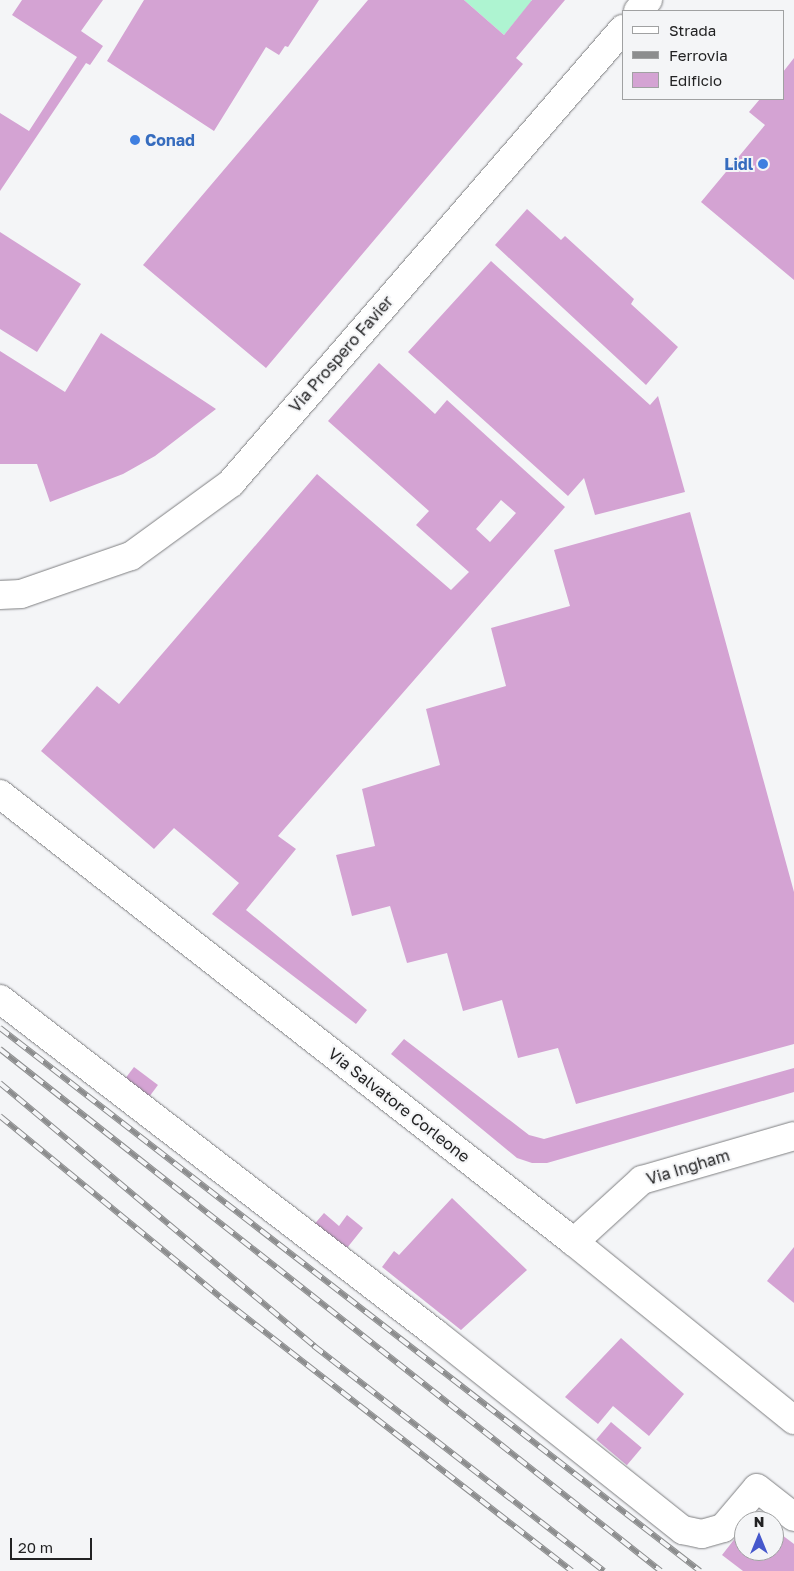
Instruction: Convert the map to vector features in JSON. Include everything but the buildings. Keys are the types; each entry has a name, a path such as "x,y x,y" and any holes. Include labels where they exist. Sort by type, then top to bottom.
{"street":[{"path":"639,10 648,0"},
{"name":"Via Prospero Favier","path":"0,595 21,594 131,556 231,482 622,30"},
{"name":"Via Salvatore Corleone","path":"0,794 574,1242 794,1420"},
{"path":"0,999 435,1333 683,1530 702,1534 723,1528 757,1488 794,1517"},
{"name":"Via Ingham","path":"574,1242 642,1180 794,1136"}],"green space":[{"path":"464,0 531,0 532,1 504,35"}],"railway":[{"path":"0,1028 700,1571"},
{"path":"0,1049 661,1571"},
{"path":"0,1083 314,1346 604,1571"},
{"path":"0,1116 220,1297 572,1571"}],"place":[{"name":"Conad","path":"135,140"},
{"name":"Lidl","path":"763,164"}]}
